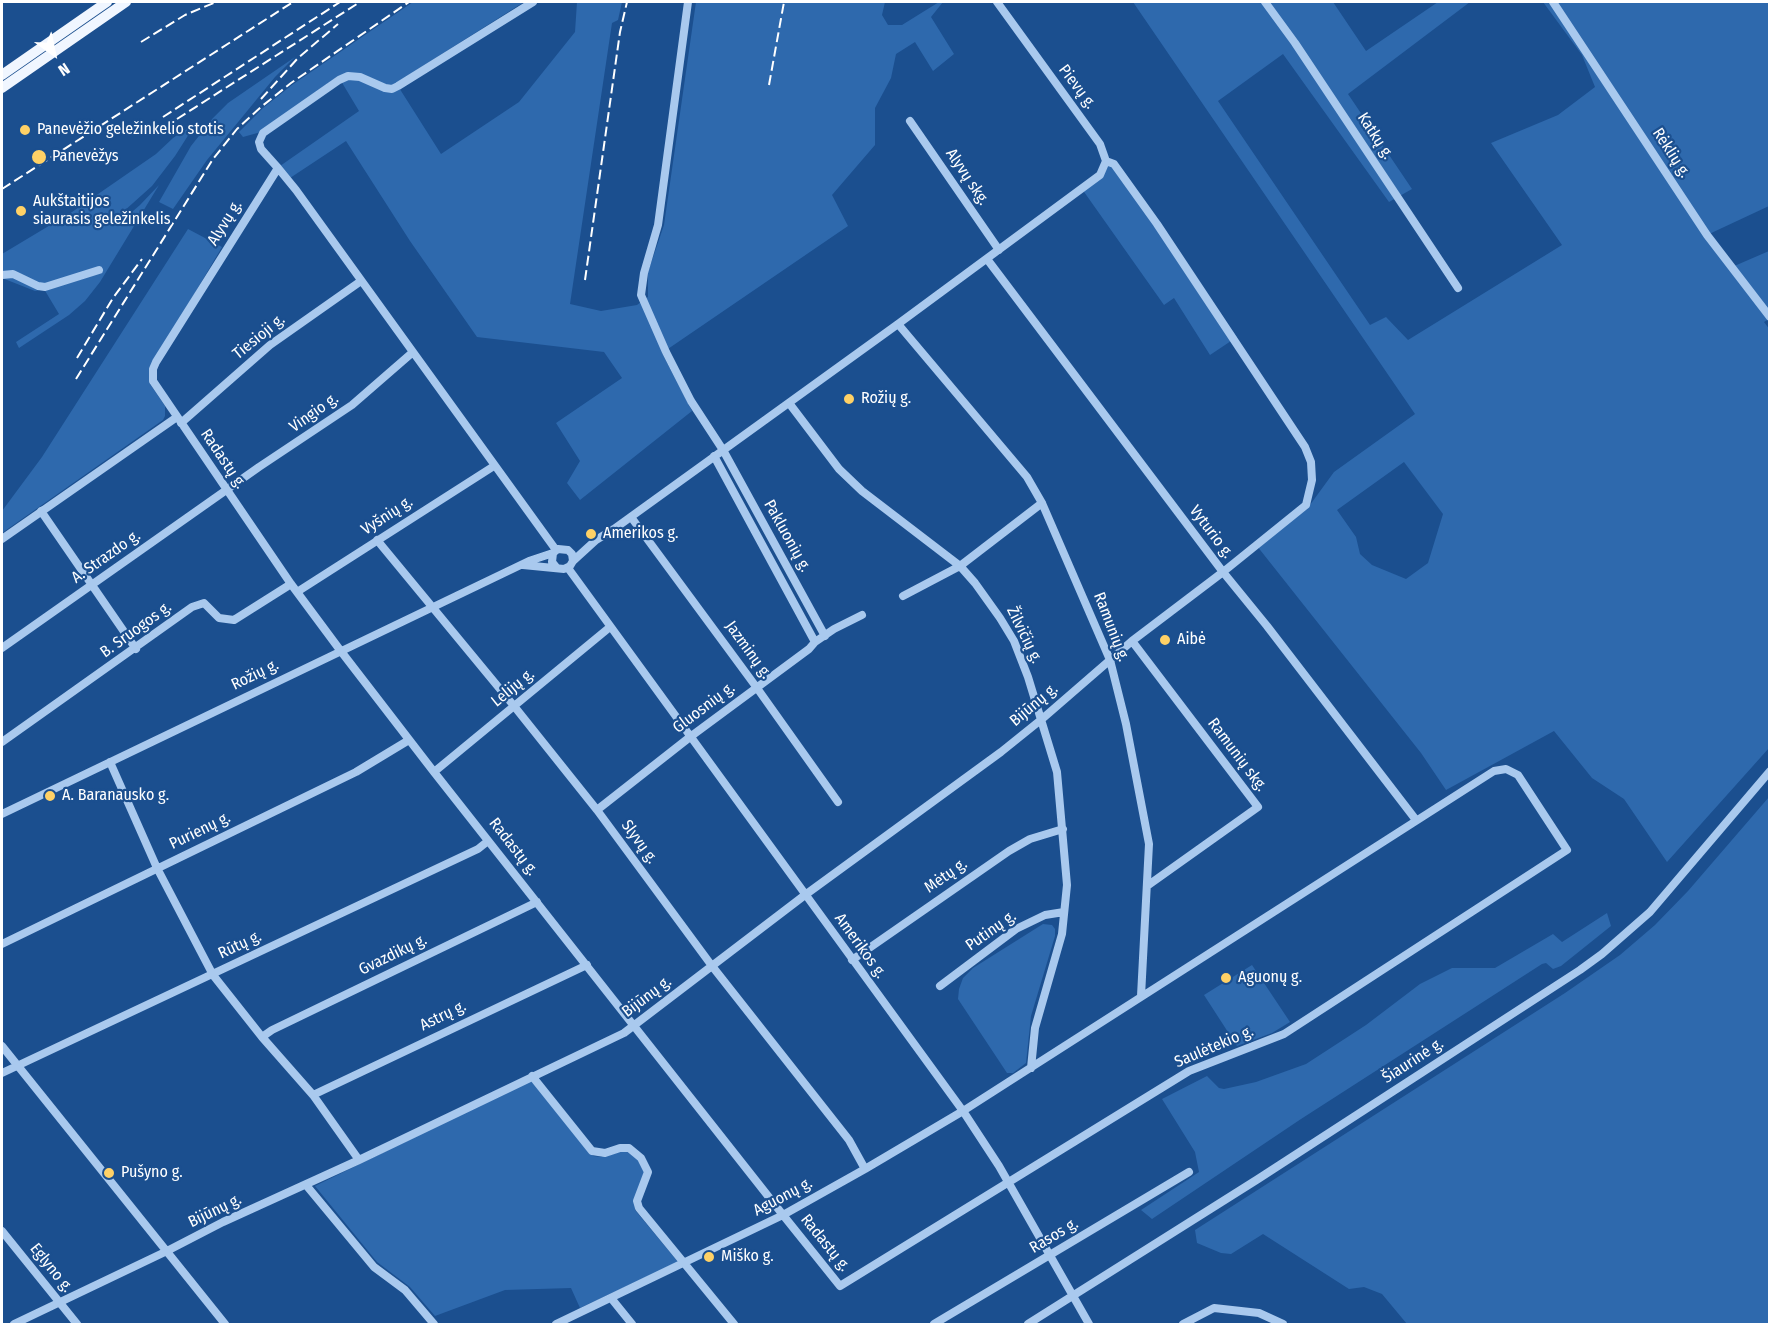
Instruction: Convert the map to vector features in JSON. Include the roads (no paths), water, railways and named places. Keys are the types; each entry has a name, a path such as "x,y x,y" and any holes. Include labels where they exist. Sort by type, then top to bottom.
{"main road":[{"path":"2,75 106,2"},
{"path":"2,88 126,2"}],"street":[{"path":"533,2 398,86 386,88 360,77 348,76 339,80 263,133 259,142 261,149 278,168 494,466 554,552 552,562 556,567 564,569 596,540 789,403 1082,189 1100,175 1106,161"},
{"name":"Pakluonių g.","path":"688,2 658,225 644,273 641,295 691,401 723,450 825,636"},
{"name":"Pievų g.","path":"998,2 1100,144 1106,161 1114,164 1157,224 1305,447 1311,462 1312,480 1305,505 1223,572"},
{"name":"Katkų g.","path":"1265,2 1319,78 1458,288"},
{"name":"Rėklių g.","path":"1553,2 1707,234 1770,317"},
{"name":"Alyvų skg.","path":"910,121 999,250"},
{"name":"Alyvų g.","path":"179,420 153,381 153,369 229,243 278,168"},
{"name":"Vyturio g.","path":"987,259 1223,572 1416,820"},
{"path":"2,275 13,274 45,287 99,270"},
{"name":"Tiesioji g.","path":"179,420 270,345 361,281"},
{"name":"Ramunių g.","path":"898,324 1016,462 1042,503 1110,660 1126,724 1149,844 1141,996"},
{"name":"Vingio g.","path":"227,490 352,405 413,352"},
{"name":"Žilvičių g.","path":"789,403 838,469 862,491 960,566 989,601 1014,641 1042,719 1057,772 1067,885 1062,934 1035,1028 1031,1068"},
{"path":"2,539 40,511 179,420"},
{"name":"Radastų g.","path":"179,420 291,584 340,650 633,1026 840,1286"},
{"name":"Pakluonių g.","path":"714,456 815,642"},
{"name":"Vyšnių g.","path":"297,592 494,466"},
{"name":"A. Strazdo g.","path":"2,648 227,490"},
{"path":"903,596 960,566 1042,503"},
{"path":"40,511 136,649"},
{"name":"Jazminų g.","path":"631,517 838,802"},
{"name":"Slyvų g.","path":"377,540 597,810 712,966 849,1140 865,1169"},
{"path":"554,552 596,540"},
{"path":"565,548 570,552 570,564"},
{"name":"Rožių g.","path":"2,814 340,650 537,557 554,552"},
{"name":"Amerikos g.","path":"570,564 610,627 963,1111 1010,1183 1089,1324"},
{"name":"Rožių g.","path":"523,565 556,567"},
{"name":"Bijūnų g.","path":"14,1324 223,1222 306,1185 610,1040 633,1026 805,895 966,778 1042,719 1132,641 1223,572"},
{"name":"B. Sruogos g.","path":"2,742 136,649 192,607 204,603 219,618 234,620 291,584"},
{"name":"Gluosnių g.","path":"597,810 690,737 809,650 815,642 834,629 862,615"},
{"name":"Lelijų g.","path":"434,772 610,627"},
{"name":"Ramunių skg.","path":"1132,641 1258,807 1146,886"},
{"name":"Purienų g.","path":"2,944 356,772 409,740"},
{"path":"110,762 158,868 213,975 262,1037 313,1095 359,1160"},
{"name":"Aguonų g.","path":"556,1324 783,1215 865,1169 1031,1068 1494,771 1506,768 1518,775 1567,850"},
{"name":"Šiaurinė g.","path":"1028,1324 1258,1179 1602,954 1650,912 1770,771"},
{"name":"Mėtų g.","path":"852,960 1009,850 1030,839 1063,829"},
{"name":"Rūtų g.","path":"2,1072 213,975 467,854 488,841"},
{"name":"Saulėtekio g.","path":"840,1286 1190,1071 1284,1034 1567,850"},
{"name":"Gvazdikų g.","path":"262,1037 272,1030 537,902"},
{"name":"Putinų g.","path":"940,986 1016,929 1045,915 1064,912"},
{"name":"Astrų g.","path":"313,1095 586,964"},
{"path":"2,1047 225,1324"},
{"path":"532,1076 592,1151 605,1153 628,1148 641,1158 648,1172 637,1201 639,1208 734,1324"},
{"name":"Rasos g.","path":"934,1324 1189,1172"},
{"path":"306,1185 374,1267 405,1290 434,1324"},
{"name":"Eglyno g.","path":"2,1231 77,1324"},
{"path":"611,1298 633,1324"},
{"path":"1183,1324 1214,1308 1258,1313 1283,1324"}],"railway":[{"path":"141,42 185,15 216,2"},
{"path":"2,189 293,2"},
{"path":"163,117 340,2"},
{"path":"177,119 360,2"},
{"path":"76,379 213,159 237,129 291,83 409,2"},
{"path":"585,280 620,32 627,2"},
{"path":"769,85 784,2"},
{"path":"261,99 298,58 338,24"},
{"path":"77,358 113,298 142,259"}],"place":[{"name":"Panevėžio geležinkelio stotis","path":"25,130"},
{"name":"Panevėžys","path":"39,157"},
{"name":"Aukštaitijos siaurasis geležinkelis","path":"21,211"},
{"name":"Rožių g.","path":"849,399"},
{"name":"Amerikos g.","path":"591,534"},
{"name":"Aibė","path":"1165,640"},
{"name":"A. Baranausko g.","path":"50,796"},
{"name":"Aguonų g.","path":"1226,978"},
{"name":"Pušyno g.","path":"109,1173"},
{"name":"Miško g.","path":"709,1257"}]}
